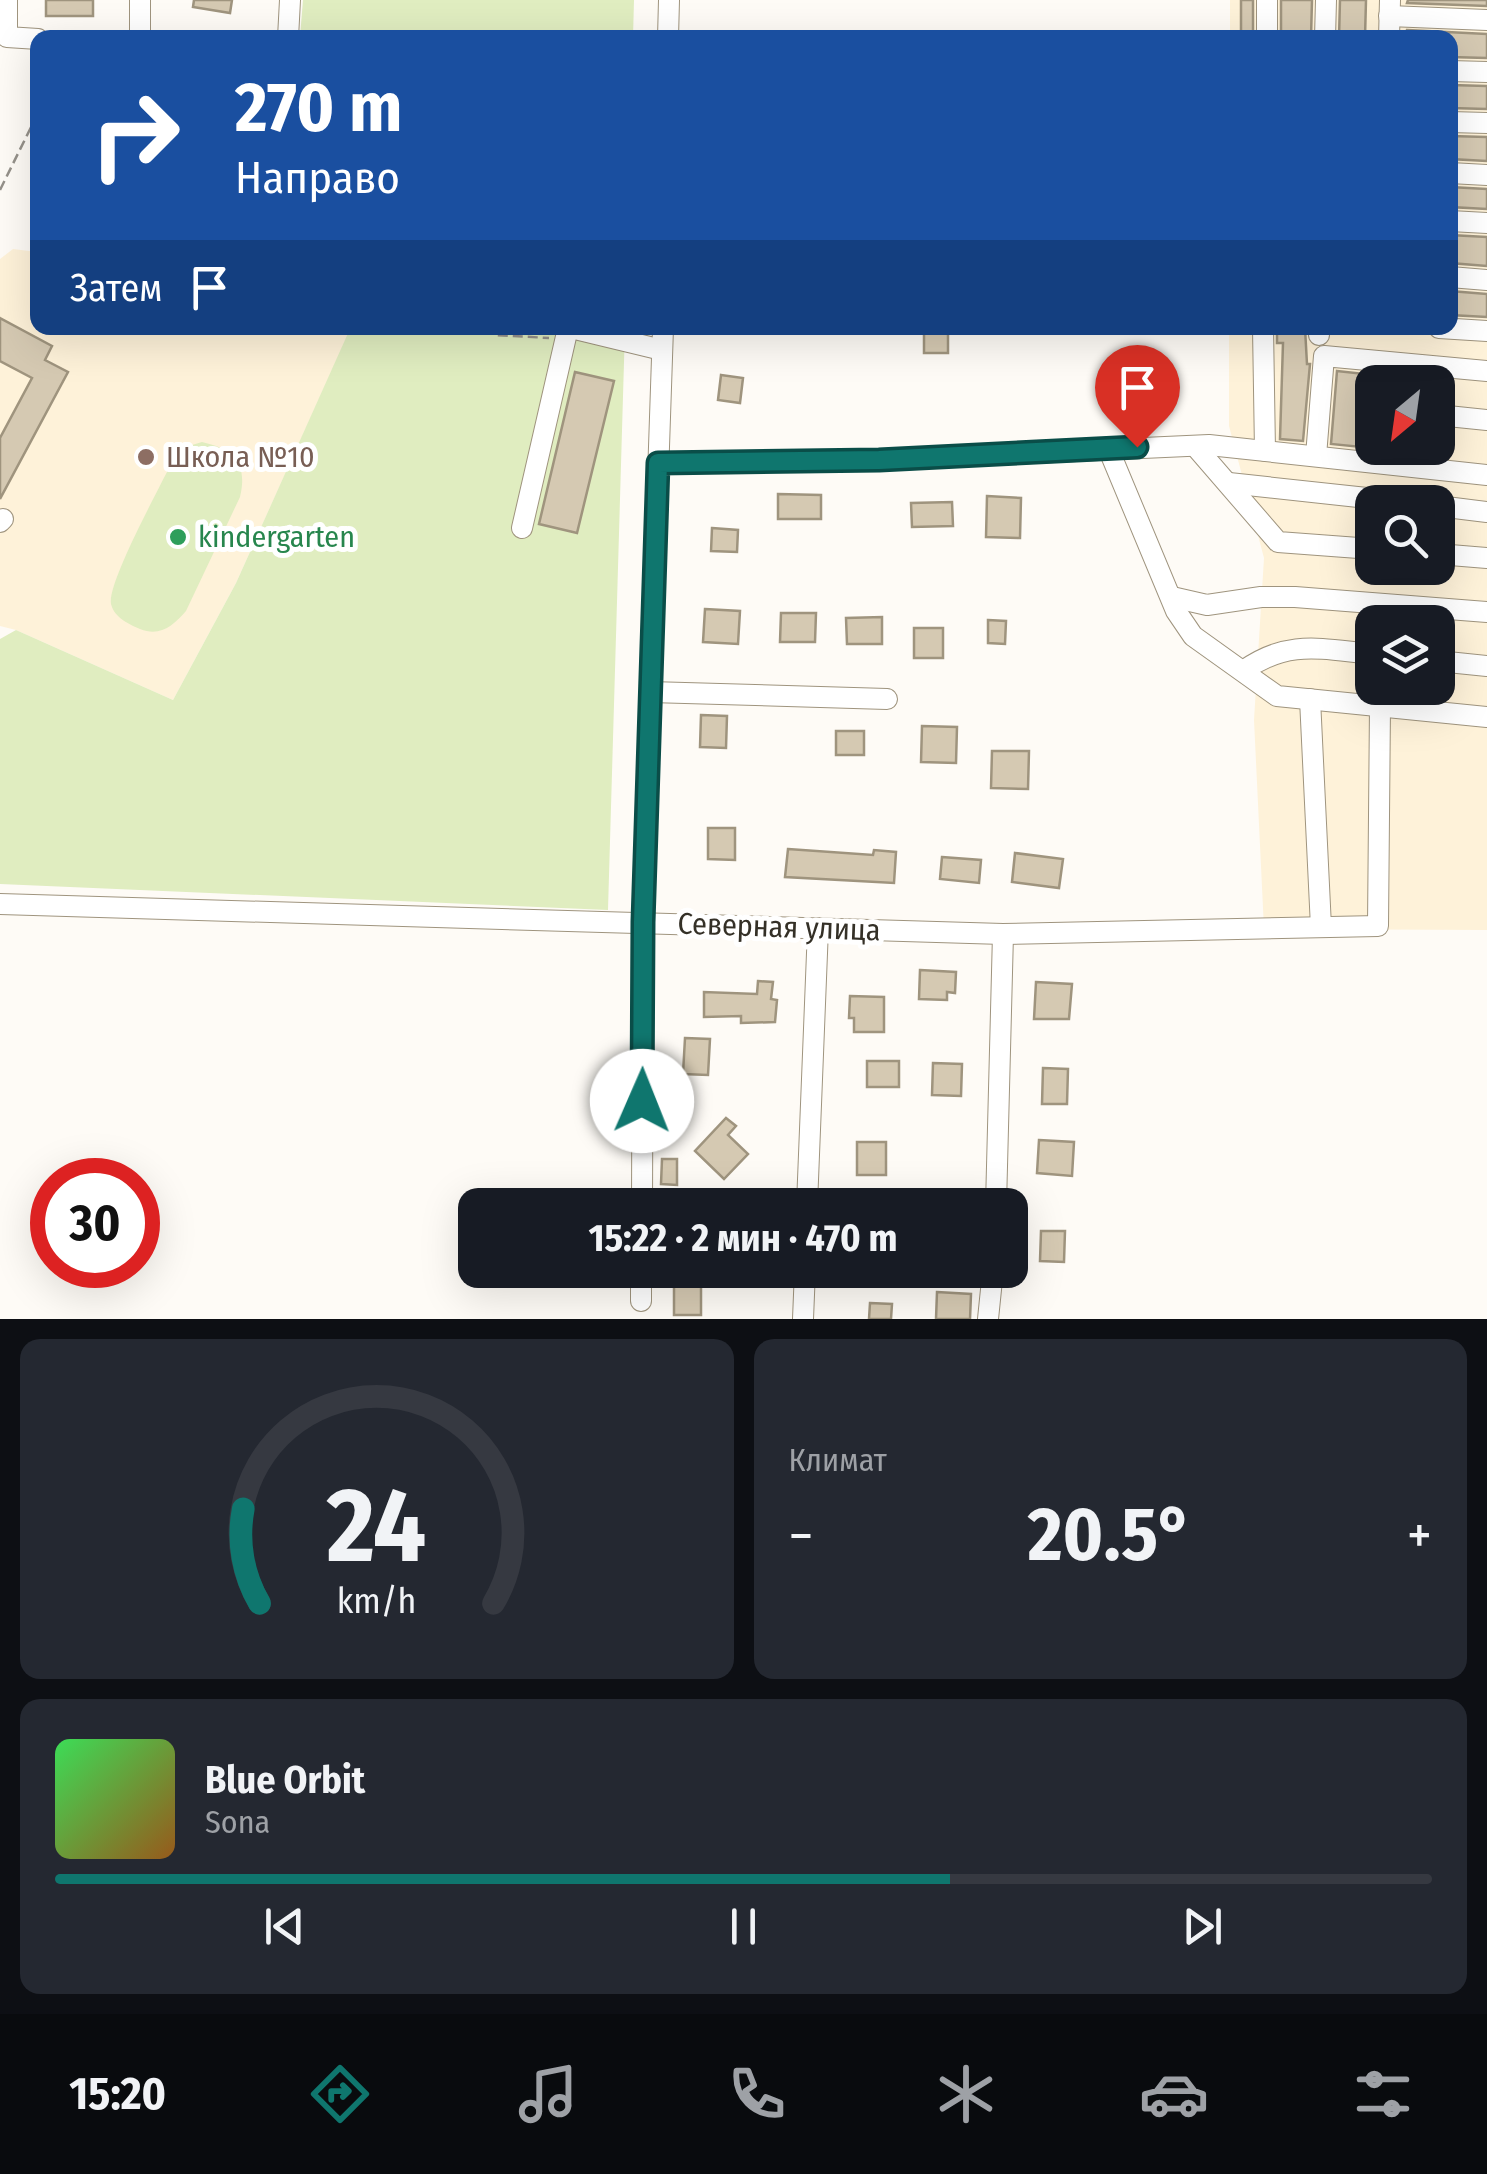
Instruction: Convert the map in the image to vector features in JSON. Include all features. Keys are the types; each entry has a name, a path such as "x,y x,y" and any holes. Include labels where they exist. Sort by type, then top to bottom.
{"street":[{"path":"7,0 4,37 30,39"},
{"path":"140,0 140,30"},
{"path":"288,30 290,0"},
{"path":"668,30 669,0"},
{"path":"1266,30 1267,0"},
{"path":"1325,30 1326,0"},
{"path":"1389,18 1487,20"},
{"path":"1458,70 1487,72"},
{"path":"1458,122 1487,124"},
{"path":"1458,173 1487,175"},
{"path":"1458,222 1487,224"},
{"path":"1458,278 1487,280"},
{"path":"1458,329 1487,331"},
{"path":"522,528 567,335"},
{"path":"588,335 662,350"},
{"path":"642,1188 643,922 663,335"},
{"path":"1264,335 1265,450"},
{"path":"1316,456 1324,356 1487,371"},
{"path":"1375,360 1375,365"},
{"path":"1455,417 1487,420"},
{"path":"658,463 879,460 1202,446 1316,456 1355,455"},
{"path":"1202,446 1278,542 1355,548"},
{"path":"1108,448 1176,611 1193,636 1277,696 1487,717"},
{"path":"1433,465 1487,474"},
{"path":"1230,483 1355,497"},
{"path":"1455,508 1487,512"},
{"path":"1455,555 1487,558"},
{"path":"1172,597 1206,605 1261,597 1295,597 1487,612"},
{"path":"1243,671 1265,656 1297,646 1355,652"},
{"path":"1455,662 1487,666"},
{"path":"650,692 887,699"},
{"path":"1310,699 1321,927"},
{"name":"Северная улица","path":"0,904 1003,934 1378,926 1380,706"},
{"path":"808,1188 818,928"},
{"path":"996,1188 1003,934"},
{"path":"641,1288 641,1301"},
{"path":"803,1319 804,1288"},
{"path":"988,1319 991,1288"}],"path":[{"path":"0,190 30,129"}],"shaded area":[{"path":"1230,0 1487,0 1487,930 1264,929 1254,720 1264,558 1229,426 1229,335 1458,335 1458,30 1230,30"},
{"name":"Школа №10","path":"13,249 30,251 30,335 348,335 236,583 173,700 0,626 0,259"}],"green space":[{"path":"303,0 634,0 633,30 301,30"},
{"path":"347,335 625,335 608,910 0,884 0,639 16,630 173,700 236,583"},
{"name":"kindergarten","path":"202,442 223,449 236,460 242,475 240,497 186,611 166,629 140,629 122,620 113,609 117,576 173,460 182,448"}],"building":[{"path":"46,0 93,0 93,16 46,16"},
{"path":"194,0 232,0 230,13 193,7"},
{"path":"1241,0 1253,0 1253,30 1241,30"},
{"path":"1281,0 1312,0 1311,30 1281,30"},
{"path":"1340,0 1366,0 1365,30 1339,30"},
{"path":"1487,0 1487,6 1407,3"},
{"path":"1458,33 1487,34 1487,58 1458,57"},
{"path":"1458,85 1487,86 1487,109 1458,108"},
{"path":"1458,136 1487,137 1487,161 1458,159"},
{"path":"1458,187 1487,189 1487,209 1458,207"},
{"path":"1458,235 1487,237 1487,266 1458,264"},
{"path":"1458,292 1487,294 1487,317 1458,315"},
{"path":"0,318 52,346 45,360 68,372 0,499 0,438 32,378 0,361"},
{"path":"924,335 948,335 948,353 924,353"},
{"path":"1277,335 1305,335 1310,364 1303,441 1280,439 1283,343 1277,343"},
{"path":"1337,371 1355,373 1355,446 1331,444"},
{"path":"575,372 614,381 577,533 539,524"},
{"path":"721,375 743,378 740,403 718,400"},
{"path":"778,494 821,495 821,519 778,519"},
{"path":"987,496 1021,498 1020,538 986,537"},
{"path":"952,502 953,526 912,527 911,503"},
{"path":"712,528 738,530 737,552 711,551"},
{"path":"705,609 740,611 738,644 703,642"},
{"path":"781,613 816,613 815,642 780,642"},
{"path":"882,617 882,644 847,644 846,618"},
{"path":"988,620 1006,621 1005,644 988,643"},
{"path":"914,628 943,628 943,658 914,658"},
{"path":"701,715 727,716 726,748 700,747"},
{"path":"922,726 957,727 956,763 921,762"},
{"path":"836,731 864,731 864,755 836,755"},
{"path":"992,751 1029,751 1028,789 991,788"},
{"path":"708,828 735,828 735,860 708,859"},
{"path":"788,849 873,855 874,850 896,852 894,883 785,877"},
{"path":"1015,853 1063,859 1059,888 1012,882"},
{"path":"942,857 981,860 979,883 940,879"},
{"path":"920,970 956,972 955,993 947,992 947,1000 919,999"},
{"path":"758,981 773,982 771,999 777,1000 775,1022 741,1023 741,1016 704,1017 704,992 757,994"},
{"path":"1036,982 1072,984 1069,1019 1034,1019"},
{"path":"850,996 884,997 884,1032 854,1032 854,1018 849,1018"},
{"path":"685,1038 710,1039 708,1075 683,1074"},
{"path":"867,1061 899,1061 899,1087 867,1087"},
{"path":"933,1063 962,1064 961,1096 932,1095"},
{"path":"1043,1068 1068,1069 1067,1104 1042,1104"},
{"path":"726,1118 736,1126 728,1135 748,1154 724,1179 695,1151"},
{"path":"1039,1140 1074,1142 1072,1176 1037,1173"},
{"path":"857,1142 886,1142 886,1175 857,1175"},
{"path":"662,1159 677,1159 677,1185 661,1184"},
{"path":"1041,1231 1065,1231 1064,1262 1040,1261"},
{"path":"674,1288 701,1288 701,1315 674,1315"},
{"path":"937,1292 971,1294 970,1319 936,1319"},
{"path":"870,1303 892,1304 891,1319 869,1319"}],"place":[{"name":"Школа №10","path":"146,457"},
{"name":"kindergarten","path":"178,537"}],"route":[{"path":"642,1101 643,922 658,463 879,460 1137,447"}]}
